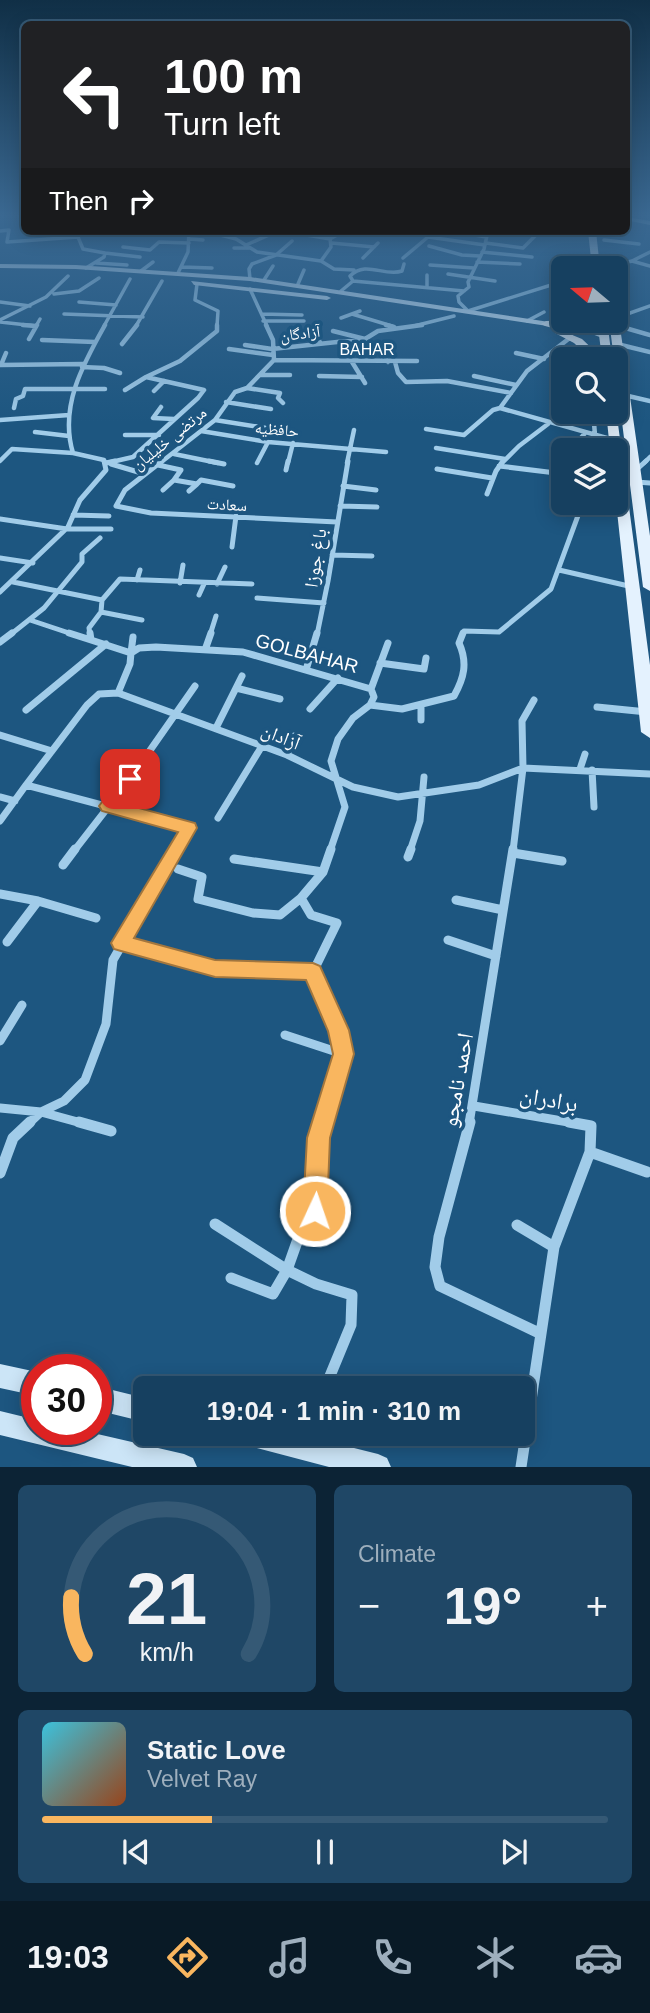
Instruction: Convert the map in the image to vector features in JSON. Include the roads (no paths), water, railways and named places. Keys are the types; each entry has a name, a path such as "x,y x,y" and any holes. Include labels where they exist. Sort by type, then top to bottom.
{"main road":[{"path":"212,285 468,311 551,331"},
{"path":"307,285 454,316 551,325"},
{"path":"546,324 551,324"},
{"path":"560,333 571,337 582,347"},
{"path":"628,484 647,551 650,587"},
{"path":"628,515 629,556 650,732"},
{"path":"629,556 647,551"},
{"path":"0,1376 21,1381"},
{"path":"112,1402 133,1407"},
{"path":"0,1423 184,1467"},
{"path":"334,1446 378,1467"}],"street":[{"path":"0,321 54,294 61,285"},
{"path":"54,294 72,294 90,285"},
{"path":"73,453 69,447 69,415 82,366 127,285"},
{"path":"122,344 143,317 160,285"},
{"path":"125,390 180,361 217,331 218,312 195,300 197,285"},
{"path":"341,291 348,285"},
{"path":"400,285 464,291"},
{"path":"468,285 458,296 459,302 468,311 550,285"},
{"path":"250,289 273,340 273,354"},
{"path":"0,302 31,306"},
{"path":"79,302 116,305"},
{"path":"628,318 636,311 650,306"},
{"path":"341,318 360,311"},
{"path":"636,311 643,314"},
{"path":"527,321 544,312"},
{"path":"64,314 143,317"},
{"path":"352,314 394,328"},
{"name":"آزادگان","path":"273,354 320,343 365,338 378,331 416,326 454,316"},
{"path":"262,318 303,318 297,323 262,318"},
{"path":"29,339 40,319"},
{"path":"0,321 36,326"},
{"path":"332,331 365,338 388,362"},
{"path":"316,332 320,343"},
{"path":"628,332 650,335"},
{"path":"618,333 650,352"},
{"path":"500,408 527,371 571,337"},
{"path":"42,340 95,342"},
{"path":"245,345 273,354"},
{"path":"229,349 273,354"},
{"path":"5,353 0,365 82,366 120,373"},
{"path":"516,353 544,359"},
{"name":"BAHAR","path":"273,354 379,364 417,361"},
{"name":"مرتضی خلیلیان","path":"116,506 125,490 215,419 235,392 247,388 260,375 273,354"},
{"path":"319,376 363,380 352,362"},
{"path":"396,362 398,373 406,382 447,381 511,393"},
{"path":"104,368 110,363"},
{"path":"260,375 290,375"},
{"path":"474,376 516,385"},
{"path":"106,463 133,457 204,390 146,377"},
{"path":"154,391 164,381"},
{"path":"247,388 279,393 278,398 283,402"},
{"path":"14,408 16,399 23,396 25,389 106,389"},
{"path":"628,396 650,401"},
{"path":"226,402 271,409"},
{"path":"160,407 153,418 174,419"},
{"path":"426,429 467,434 493,410 500,408 600,438"},
{"path":"0,420 69,415"},
{"path":"215,419 266,428"},
{"path":"487,494 492,478 505,459 548,424"},
{"path":"594,424 595,435"},
{"path":"238,437 242,430"},
{"name":"باغ جوزا","path":"306,670 324,603 354,430"},
{"name":"حافظیه","path":"201,431 268,442 386,452"},
{"path":"34,432 69,436"},
{"path":"582,438 586,433"},
{"path":"125,435 159,435"},
{"path":"257,463 268,442"},
{"path":"286,470 293,443"},
{"path":"436,448 505,459"},
{"path":"0,461 12,449 73,453 145,474"},
{"path":"174,454 224,464"},
{"path":"628,479 650,457"},
{"path":"0,592 66,529 80,500 106,470 106,463"},
{"path":"159,465 181,470 163,490"},
{"path":"499,466 551,473"},
{"path":"437,469 492,478"},
{"path":"174,480 197,484"},
{"path":"189,491 201,480 233,486"},
{"path":"628,480 650,484"},
{"path":"343,486 376,490"},
{"name":"سعادت","path":"116,506 151,513 337,522"},
{"path":"340,506 377,507"},
{"path":"74,515 109,516"},
{"path":"178,869 202,877 198,899 253,913 280,915 301,898 323,872 345,807 331,761 338,738 353,718 370,705 402,709 454,696 467,666 459,643 464,631 499,632 551,589 578,515"},
{"path":"232,547 236,516"},
{"path":"0,519 66,529 111,529"},
{"path":"0,642 44,608 82,562 82,554 100,538"},
{"path":"332,555 372,556"},
{"path":"0,558 33,563"},
{"path":"180,583 183,565"},
{"path":"217,584 225,567"},
{"path":"137,580 141,570"},
{"path":"559,570 633,587"},
{"path":"91,640 89,628 101,612 102,600 120,579 204,584 252,583"},
{"path":"13,582 23,587 88,594 102,600"},
{"path":"199,596 204,584"},
{"path":"257,598 324,603"},
{"path":"101,612 142,620"},
{"path":"205,650 216,616"},
{"path":"30,620 131,653"},
{"path":"0,821 99,694 118,693 118,687 132,664 133,637"},
{"path":"371,689 387,643"},
{"path":"26,710 106,644"},
{"name":"GOLBAHAR","path":"131,653 148,647 243,652 371,689 374,697 370,705"},
{"path":"380,663 424,669 426,658"},
{"path":"216,728 242,676"},
{"path":"310,709 338,678"},
{"path":"63,865 177,714 195,685"},
{"path":"236,688 280,699"},
{"name":"آزادان","path":"118,693 287,755 353,787 398,797 479,785 523,768 650,774"},
{"name":"احمد نامجو","path":"534,700 522,720 523,768 513,853 474,1106 439,1237 435,1267 440,1286 539,1333"},
{"path":"421,705 421,720"},
{"path":"597,707 648,712"},
{"path":"0,735 52,751"},
{"path":"287,755 294,736"},
{"path":"218,818 262,746"},
{"path":"580,769 585,754"},
{"path":"592,770 594,807"},
{"path":"408,857 420,821 424,777"},
{"path":"0,1173 13,1138 41,1112 64,1101 85,1080 106,1024 113,960 189,828 26,785"},
{"path":"0,797 15,801"},
{"path":"513,853 562,861"},
{"path":"234,859 323,872"},
{"path":"0,894 38,901 96,918"},
{"path":"231,1278 273,1293 287,1270 298,1239 315,1211 319,1138 344,1054 339,1030 322,998 313,972 337,923 311,915 301,898"},
{"path":"456,900 503,910"},
{"path":"7,942 38,901"},
{"path":"449,940 496,956"},
{"path":"121,943 215,969 313,972"},
{"path":"0,1041 22,1005"},
{"path":"285,1035 344,1054"},
{"name":"برادران","path":"474,1106 591,1126 590,1152"},
{"path":"0,1108 41,1112 111,1131"},
{"path":"521,1467 554,1247 590,1152 647,1172"},
{"path":"215,1224 287,1270 316,1284 352,1295 351,1325 330,1376"},
{"path":"517,1225 554,1247"}]}
